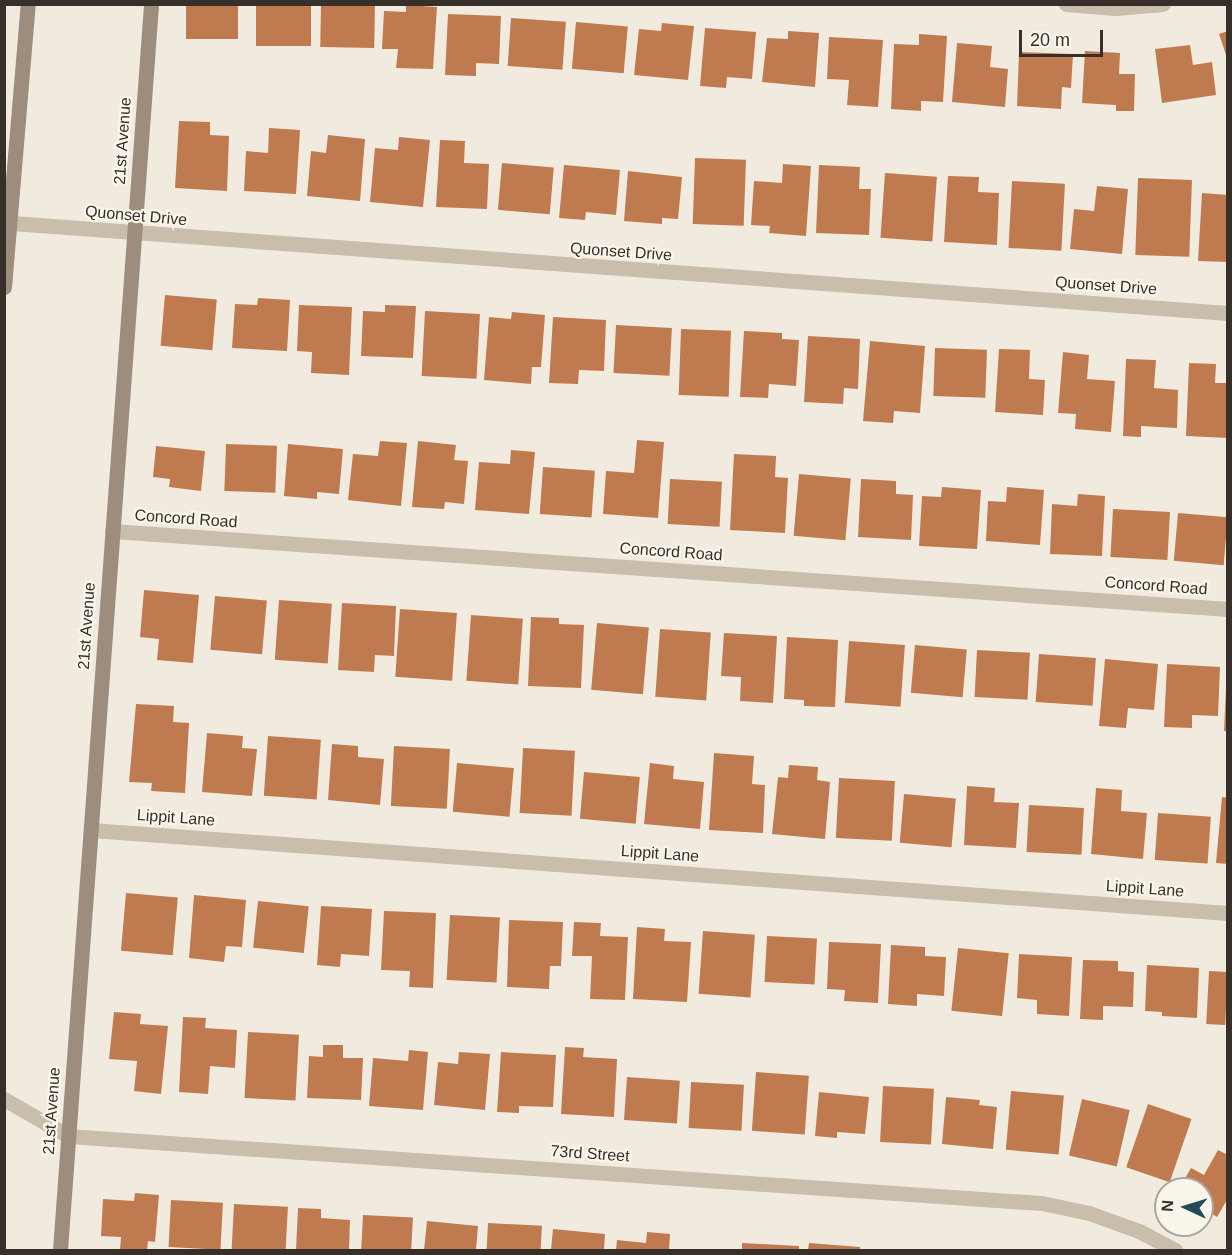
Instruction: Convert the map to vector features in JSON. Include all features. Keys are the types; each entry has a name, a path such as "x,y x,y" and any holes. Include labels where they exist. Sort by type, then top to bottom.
{"street":[{"path":"4,287 12,223 28,4"},
{"name":"21st Avenue","path":"60,1251 151,4"},
{"path":"1066,4 1115,8 1162,4"},
{"name":"Quonset Drive","path":"12,223 134,235 1227,313"},
{"name":"Concord Road","path":"112,531 1227,609"},
{"name":"Lippit Lane","path":"91,830 1227,913"},
{"name":"73rd Street","path":"4,1099 68,1136 1042,1203 1099,1216 1139,1231 1175,1251"}],"building":[{"path":"186,4 238,4 238,39 186,39"},
{"path":"256,4 311,4 311,46 256,46"},
{"path":"321,4 375,5 374,48 320,47"},
{"path":"406,5 437,7 433,69 396,68 398,49 382,49 384,11 406,12"},
{"path":"448,14 501,16 499,64 476,63 476,76 445,75"},
{"path":"511,18 566,22 563,70 508,66"},
{"path":"576,22 628,27 624,73 572,69"},
{"path":"662,23 694,26 688,80 634,75 639,29 661,31"},
{"path":"705,28 756,32 752,79 727,77 726,88 700,86"},
{"path":"788,31 819,33 815,87 762,82 767,38 788,39"},
{"path":"1228,31 1228,58 1227,58 1219,34"},
{"path":"919,34 947,36 943,102 921,101 921,111 891,109 894,44 919,45"},
{"path":"829,37 883,40 878,107 847,105 849,80 827,79"},
{"path":"957,43 992,46 990,67 1008,69 1005,107 952,102"},
{"path":"1190,45 1193,65 1212,62 1216,95 1162,103 1155,49"},
{"path":"1085,51 1120,53 1119,74 1135,74 1134,111 1116,111 1116,105 1082,103"},
{"path":"1019,52 1073,54 1071,88 1062,87 1061,109 1017,106"},
{"path":"179,121 210,122 210,135 229,136 227,191 175,188"},
{"path":"269,128 300,130 296,194 244,191 246,151 268,153"},
{"path":"328,135 365,139 360,201 307,196 311,151 326,153"},
{"path":"399,137 430,140 423,207 370,202 375,148 398,150"},
{"path":"440,140 465,141 464,163 489,164 487,209 436,207"},
{"path":"695,158 746,160 744,226 693,224"},
{"path":"502,163 554,168 550,214 498,210"},
{"path":"783,164 811,166 806,236 769,233 770,226 751,225 754,181 782,183"},
{"path":"564,165 620,170 616,215 586,212 585,220 559,218"},
{"path":"819,165 860,167 859,189 871,189 869,235 816,233"},
{"path":"628,171 682,177 678,219 662,218 662,224 624,221"},
{"path":"885,173 937,177 932,241 880,238"},
{"path":"948,176 979,177 978,192 999,193 997,245 944,242"},
{"path":"1138,178 1192,180 1189,257 1135,255"},
{"path":"1012,181 1065,184 1061,251 1008,248"},
{"path":"1097,186 1128,189 1122,254 1070,249 1074,209 1094,211"},
{"path":"1202,193 1228,195 1228,262 1198,261"},
{"path":"165,295 217,300 212,350 161,346"},
{"path":"258,298 290,300 287,351 232,348 235,304 257,305"},
{"path":"299,305 352,307 349,375 311,373 312,352 297,351"},
{"path":"385,305 416,306 413,358 361,356 363,311 385,312"},
{"path":"425,311 480,314 477,379 422,376"},
{"path":"512,312 545,315 541,367 532,367 531,384 484,380 489,317 511,319"},
{"path":"553,317 606,320 604,371 579,370 578,384 549,383"},
{"path":"616,325 672,328 669,376 613,373"},
{"path":"681,329 731,331 729,397 679,395"},
{"path":"744,331 782,333 782,339 799,340 796,386 769,384 768,398 740,397"},
{"path":"808,336 860,339 858,389 844,388 843,404 804,402"},
{"path":"870,341 925,346 920,413 894,411 893,423 863,421"},
{"path":"935,348 987,350 985,398 933,396"},
{"path":"999,349 1030,350 1029,379 1045,380 1043,415 995,412"},
{"path":"1063,352 1089,355 1087,379 1115,381 1111,432 1075,429 1076,414 1058,413"},
{"path":"1126,359 1156,360 1154,388 1178,390 1177,428 1141,426 1141,437 1123,436"},
{"path":"1189,363 1216,364 1215,383 1228,383 1228,438 1186,436"},
{"path":"637,440 664,442 658,518 603,514 606,471 634,473"},
{"path":"380,441 407,443 401,506 348,500 353,454 378,456"},
{"path":"418,441 456,445 454,460 468,461 464,504 445,502 444,509 412,507"},
{"path":"226,444 277,446 275,493 224,491"},
{"path":"288,444 343,449 339,494 317,492 317,499 284,496"},
{"path":"156,446 205,451 201,491 169,487 170,479 153,477"},
{"path":"511,450 535,452 529,514 475,510 479,462 510,464"},
{"path":"734,454 776,456 775,477 788,478 785,533 730,530"},
{"path":"543,467 595,471 592,518 540,514"},
{"path":"799,474 851,479 845,540 794,536"},
{"path":"670,479 722,482 720,527 668,524"},
{"path":"861,479 896,481 896,494 913,495 911,540 858,537"},
{"path":"942,487 981,490 977,549 919,546 922,496 941,497"},
{"path":"1007,487 1044,490 1040,545 986,541 988,501 1006,502"},
{"path":"1078,494 1105,496 1102,556 1050,554 1052,504 1077,506"},
{"path":"1113,509 1170,512 1167,560 1110,557"},
{"path":"1178,513 1228,517 1224,565 1174,561"},
{"path":"144,590 199,595 193,663 157,660 159,639 140,637"},
{"path":"215,596 267,601 262,654 210,650"},
{"path":"279,600 332,604 328,664 275,660"},
{"path":"342,603 396,606 394,656 375,655 374,672 338,670"},
{"path":"400,609 457,613 452,681 395,677"},
{"path":"471,615 523,619 518,684 466,681"},
{"path":"531,617 559,618 559,624 584,625 581,688 528,686"},
{"path":"597,623 649,628 643,694 591,690"},
{"path":"660,629 711,633 706,700 655,697"},
{"path":"724,633 777,636 773,703 740,701 741,677 721,676"},
{"path":"787,637 838,640 835,707 804,706 804,700 784,699"},
{"path":"849,641 905,645 901,707 845,703"},
{"path":"915,645 967,650 963,697 911,693"},
{"path":"977,650 1030,653 1027,700 975,697"},
{"path":"1039,654 1096,658 1093,706 1036,702"},
{"path":"1105,659 1158,664 1154,710 1128,708 1126,728 1099,726"},
{"path":"1167,664 1220,667 1218,716 1192,715 1192,728 1164,727"},
{"path":"1226,689 1228,690 1228,731 1224,731"},
{"path":"136,704 174,706 173,722 189,723 185,793 151,791 152,783 129,782"},
{"path":"207,733 243,736 242,748 257,749 252,796 202,792"},
{"path":"268,736 321,740 317,800 264,796"},
{"path":"332,744 358,746 358,757 384,759 380,805 328,800"},
{"path":"394,746 450,749 447,809 391,806"},
{"path":"523,748 575,751 572,816 520,813"},
{"path":"714,753 754,756 752,784 765,785 763,833 709,830"},
{"path":"457,763 514,768 510,817 453,812"},
{"path":"650,763 674,766 673,779 704,782 700,829 644,824"},
{"path":"789,765 818,767 817,780 830,782 825,839 772,834 778,777 788,778"},
{"path":"584,772 640,777 636,824 580,819"},
{"path":"839,778 895,781 892,841 836,838"},
{"path":"967,786 995,788 994,802 1019,803 1016,848 964,845"},
{"path":"1096,788 1122,790 1121,811 1147,813 1143,859 1091,854"},
{"path":"904,794 956,799 952,847 900,843"},
{"path":"1222,797 1228,798 1228,864 1216,863"},
{"path":"1029,805 1084,808 1081,855 1027,852"},
{"path":"1158,813 1211,817 1208,864 1155,860"},
{"path":"126,893 178,898 173,955 121,951"},
{"path":"194,895 246,900 242,947 226,946 224,962 189,958"},
{"path":"258,901 309,906 304,953 253,948"},
{"path":"321,906 372,909 369,956 341,954 340,967 317,965"},
{"path":"384,911 436,913 433,988 409,987 410,971 381,970"},
{"path":"450,915 500,918 497,983 447,980"},
{"path":"509,920 563,922 561,966 550,966 549,989 507,987"},
{"path":"574,922 601,923 600,936 628,937 625,1000 590,999 592,956 572,956"},
{"path":"637,927 665,929 664,941 691,942 687,1002 633,999"},
{"path":"703,931 755,935 750,997 699,994"},
{"path":"767,936 817,939 815,985 765,982"},
{"path":"829,942 881,944 878,1003 844,1001 845,990 827,989"},
{"path":"891,945 925,947 925,956 946,957 944,996 917,994 917,1006 888,1004"},
{"path":"958,948 1009,953 1002,1016 951,1011"},
{"path":"1019,954 1072,957 1069,1016 1037,1014 1037,1000 1017,998"},
{"path":"1083,960 1118,961 1118,971 1134,972 1133,1007 1103,1006 1103,1020 1080,1019"},
{"path":"1147,965 1199,968 1197,1018 1162,1016 1162,1012 1145,1011"},
{"path":"1209,971 1228,972 1225,1025 1206,1024"},
{"path":"114,1012 141,1014 140,1024 168,1026 161,1094 134,1091 137,1061 109,1059"},
{"path":"183,1017 206,1018 205,1028 237,1030 235,1068 210,1066 208,1094 179,1092"},
{"path":"248,1032 299,1035 295,1101 245,1098"},
{"path":"323,1045 343,1045 343,1058 363,1058 361,1100 307,1098 309,1056 323,1057"},
{"path":"565,1047 584,1048 583,1057 617,1059 614,1117 561,1114"},
{"path":"409,1050 428,1052 423,1110 369,1106 373,1058 408,1061"},
{"path":"459,1052 490,1054 485,1110 434,1105 438,1062 458,1064"},
{"path":"501,1052 556,1055 553,1107 519,1106 519,1113 497,1112"},
{"path":"756,1072 809,1076 805,1135 752,1131"},
{"path":"627,1077 680,1081 677,1124 624,1120"},
{"path":"691,1082 744,1085 742,1131 689,1128"},
{"path":"883,1086 934,1089 931,1145 880,1142"},
{"path":"1011,1091 1064,1096 1059,1154 1006,1150"},
{"path":"819,1092 869,1097 865,1134 837,1132 837,1138 815,1136"},
{"path":"946,1097 980,1100 979,1105 997,1107 993,1149 942,1144"},
{"path":"1082,1099 1130,1110 1117,1167 1069,1156"},
{"path":"1148,1104 1191,1119 1172,1177 1154,1177 1126,1167"},
{"path":"1218,1150 1228,1155 1228,1198 1217,1217 1214,1215 1214,1177 1186,1177 1191,1168 1204,1175"},
{"path":"135,1193 159,1195 155,1242 148,1241 147,1250 120,1250 121,1237 101,1236 103,1199 134,1201"},
{"path":"171,1200 223,1203 220,1250 169,1247"},
{"path":"234,1204 288,1207 286,1250 232,1250"},
{"path":"298,1208 321,1209 321,1218 350,1220 349,1250 296,1250"},
{"path":"363,1215 413,1218 411,1250 361,1250"},
{"path":"427,1221 478,1226 476,1250 424,1250"},
{"path":"488,1223 542,1226 541,1250 487,1250"},
{"path":"553,1229 605,1234 604,1250 551,1250"},
{"path":"647,1232 670,1234 669,1250 616,1250 617,1240 646,1243"},
{"path":"742,1243 799,1246 799,1250 742,1250"},
{"path":"809,1243 860,1247 860,1250 808,1250"}]}
